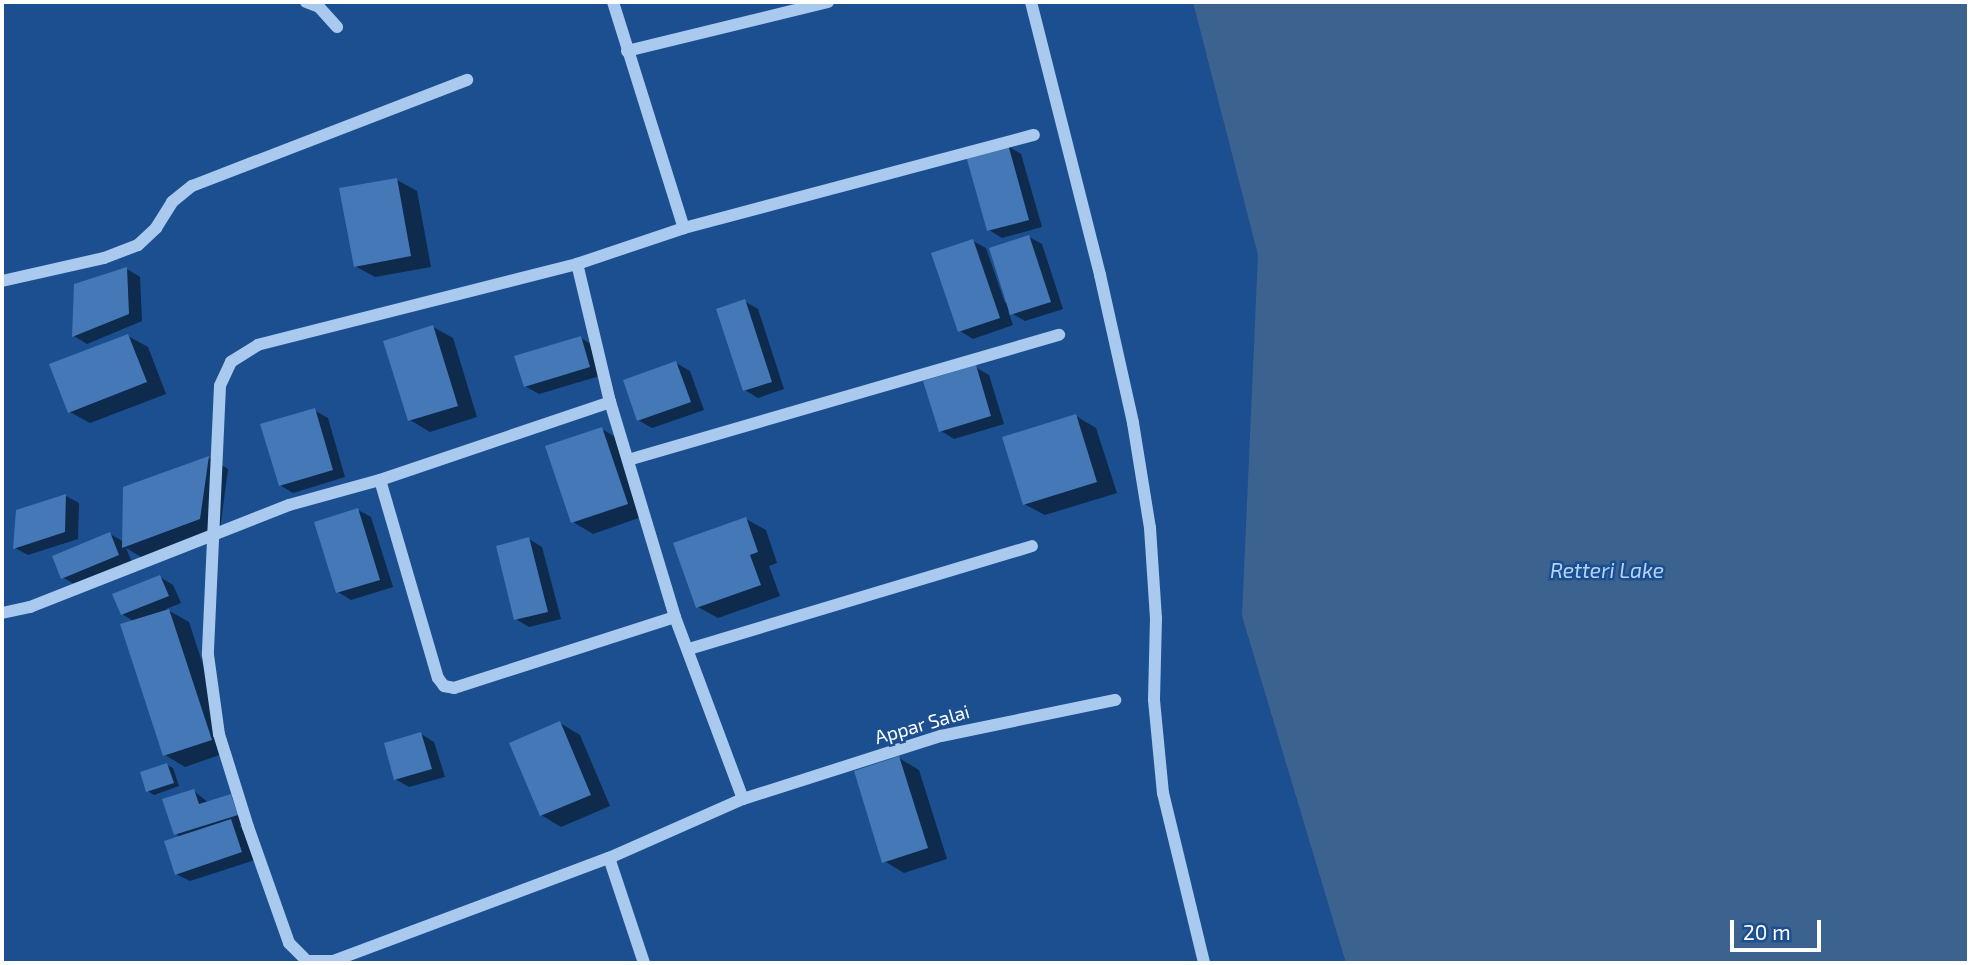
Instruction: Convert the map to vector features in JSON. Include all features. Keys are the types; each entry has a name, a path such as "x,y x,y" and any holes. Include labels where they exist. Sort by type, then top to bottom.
{"street":[{"path":"306,2 319,7 337,27"},
{"path":"613,2 684,228"},
{"path":"627,51 828,2"},
{"path":"1031,2 1100,275 1133,422 1150,528 1156,618 1154,700 1163,793 1204,963"},
{"path":"2,281 104,258 138,246 156,228 172,202 192,186 467,80"},
{"name":"Appar Salai","path":"1034,135 684,228 577,264 258,345 231,362 220,386 208,655 219,734 289,943 307,961 333,961 609,858 743,799 941,736 1115,700"},
{"path":"577,264 610,402 675,617 743,799"},
{"path":"628,460 1059,335"},
{"path":"2,613 30,607 289,506 380,480 610,402"},
{"path":"380,480 438,678 444,686 454,688 675,617"},
{"path":"689,649 1032,546"},
{"path":"609,858 644,963"}],"water":[{"name":"Retteri Lake","path":"1193,2 1969,2 1969,963 1346,963 1242,616 1258,255"}],"building":[{"path":"1008,144 1029,220 987,231 966,156"},
{"path":"397,178 411,256 354,267 339,188"},
{"path":"1029,235 1051,302 1010,315 989,248"},
{"path":"973,239 1000,318 958,332 931,253"},
{"path":"127,267 129,314 72,337 74,284"},
{"path":"745,299 772,382 743,391 716,309"},
{"path":"433,325 458,406 408,421 383,341"},
{"path":"128,334 147,382 68,413 49,364"},
{"path":"581,336 590,367 524,387 514,356"},
{"path":"676,361 691,402 637,421 623,380"},
{"path":"976,365 991,416 939,432 923,381"},
{"path":"315,408 333,470 279,486 260,424"},
{"path":"1076,414 1097,482 1023,505 1002,437"},
{"path":"602,427 628,504 571,523 545,446"},
{"path":"209,456 200,519 122,548 123,487"},
{"path":"66,494 65,532 13,549 16,510"},
{"path":"358,508 380,580 336,593 314,522"},
{"path":"746,517 758,552 750,555 761,585 696,608 673,543"},
{"path":"110,532 119,555 61,579 52,556"},
{"path":"529,537 548,612 514,620 496,546"},
{"path":"160,575 169,596 121,615 112,594"},
{"path":"169,609 212,740 163,756 120,624"},
{"path":"560,721 591,795 540,816 509,743"},
{"path":"421,732 432,769 394,780 384,743"},
{"path":"899,756 928,848 882,863 854,771"},
{"path":"167,763 174,783 146,792 140,772"},
{"path":"194,789 199,804 231,794 238,815 174,835 162,799"},
{"path":"231,819 242,852 175,875 164,841"}]}
